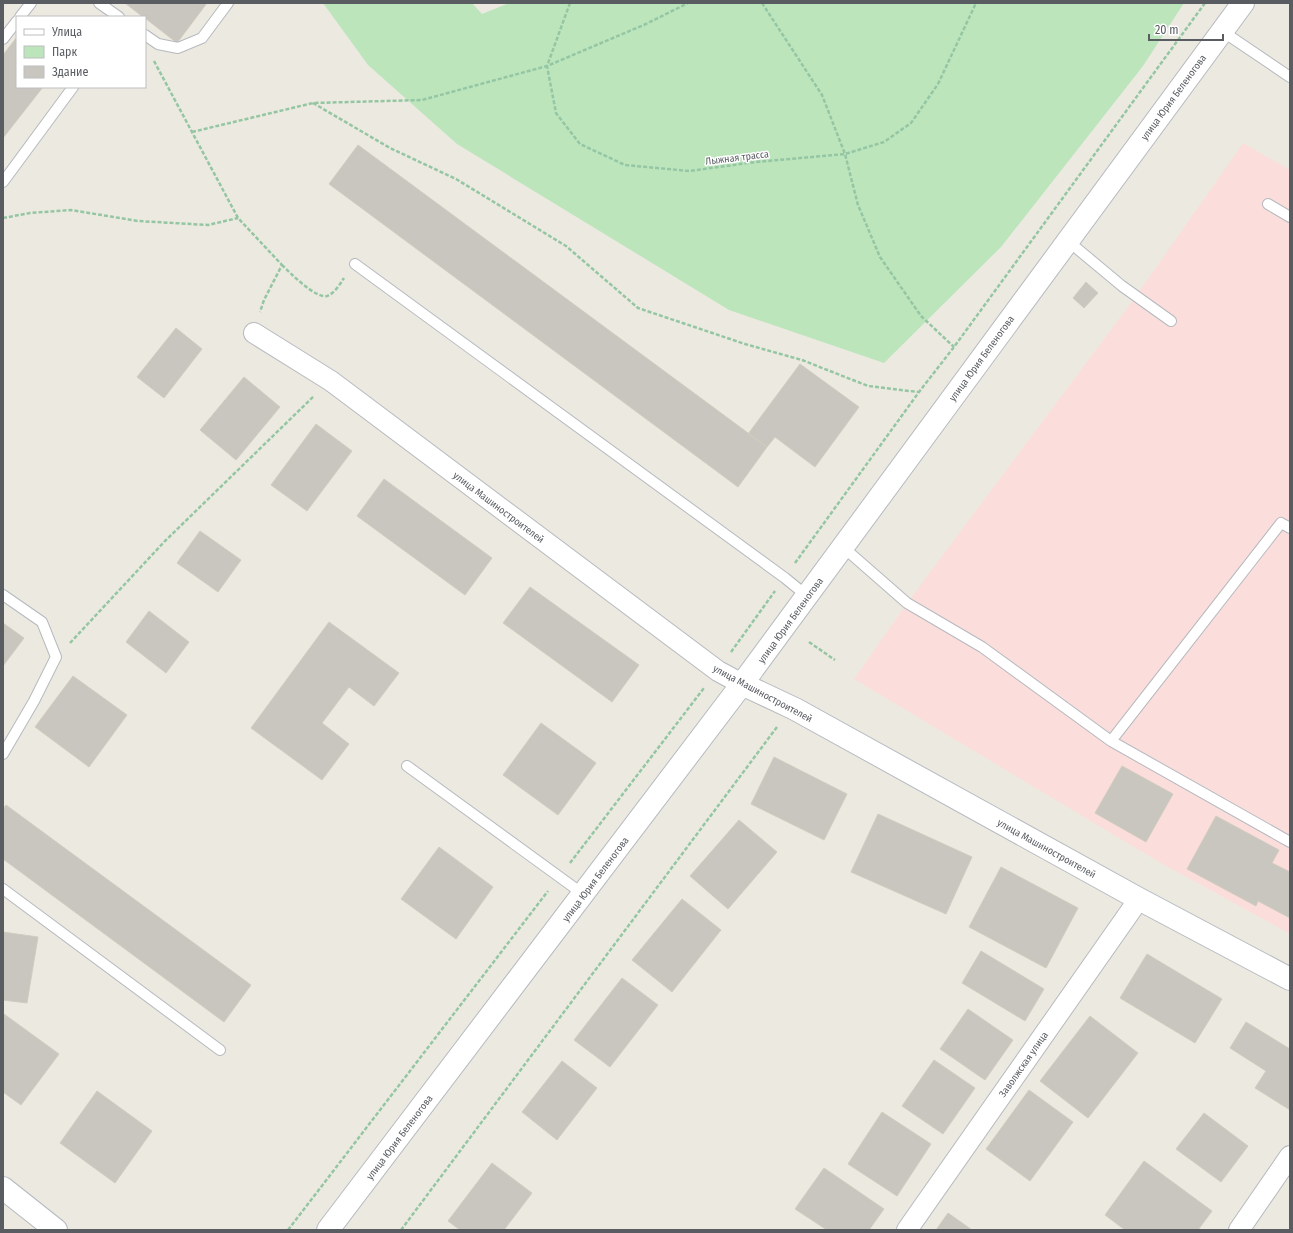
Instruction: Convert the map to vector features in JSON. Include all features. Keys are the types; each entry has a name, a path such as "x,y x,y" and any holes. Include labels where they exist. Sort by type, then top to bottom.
{"main road":[{"name":"улица Юрия Беленогова","path":"328,1230 742,684 1243,3"},
{"name":"улица Машиностроителей","path":"742,684 795,708 1139,899 1290,980"},
{"path":"3,1188 56,1230"}],"street":[{"name":"улица Машиностроителей","path":"254,333 331,381 718,671 742,684"},
{"name":"Заволжская улица","path":"908,1230 1139,899"},
{"path":"1239,1230 1290,1156"}],"lane":[{"path":"21,16 31,3"},
{"path":"99,3 118,16"},
{"path":"146,36 158,44 178,48 202,38 228,3"},
{"path":"3,39 16,22"},
{"path":"1222,31 1290,77"},
{"path":"3,182 72,88"},
{"path":"1268,204 1290,216"},
{"path":"1068,241 1122,286 1171,321"},
{"path":"355,264 807,596"},
{"path":"1111,741 1280,523 1290,528"},
{"path":"843,547 907,602 982,647 1111,741 1290,842"},
{"path":"3,595 42,622 56,658 34,701 3,754"},
{"path":"407,766 583,894"},
{"path":"3,889 220,1050"}],"path":[{"path":"547,66 570,3"},
{"path":"192,132 313,103 422,100 547,66 646,24 688,3"},
{"path":"762,3 822,95 845,154 858,205 880,257 921,316 954,347"},
{"name":"Лыжная трасса","path":"547,66 556,113 580,144 625,165 689,171 756,162 845,154 884,142 911,122 938,84 976,3"},
{"path":"728,657 919,392 954,347 1205,3"},
{"path":"152,58 238,218 282,265 302,283 319,295 327,296 334,292 355,264"},
{"path":"313,103 390,148 456,179 566,246 638,308 745,344 802,360 868,386 919,392"},
{"path":"3,218 30,213 71,210 138,221 208,225 238,218"},
{"path":"254,333 264,300 282,265"},
{"path":"56,658 165,541 331,381"},
{"path":"809,642 835,660"},
{"path":"288,1230 707,685"},
{"path":"401,1230 780,723"}],"shaded area":[{"path":"1243,143 1290,170 1290,934 1159,862 854,679 907,603 1136,296"}],"green space":[{"path":"323,3 472,3 482,14 509,3 1184,3 1143,66 1001,247 884,363 729,310 457,144 368,65"}],"building":[{"path":"125,3 207,3 177,43 146,19 146,16 142,16"},
{"path":"16,38 16,88 42,88 3,138 3,55"},
{"path":"358,145 767,447 738,487 329,184"},
{"path":"1086,282 1098,293 1084,308 1073,298"},
{"path":"176,328 202,349 164,398 137,377"},
{"path":"800,364 859,407 815,467 775,437 767,447 748,434"},
{"path":"244,377 280,407 236,460 200,430"},
{"path":"316,424 352,451 307,511 271,485"},
{"path":"384,479 492,558 465,595 357,516"},
{"path":"200,531 241,560 218,592 177,563"},
{"path":"530,587 639,665 612,702 503,623"},
{"path":"149,611 189,642 166,673 126,642"},
{"path":"329,622 399,673 374,706 349,687 322,723 349,744 322,780 251,728"},
{"path":"3,623 24,638 3,666"},
{"path":"73,676 127,715 89,767 35,727"},
{"path":"541,723 596,763 558,815 503,775"},
{"path":"774,757 847,794 824,840 751,804"},
{"path":"1122,766 1173,794 1146,842 1095,813"},
{"path":"6,805 251,985 224,1022 3,859 3,809"},
{"path":"878,814 972,857 946,914 851,872"},
{"path":"1216,816 1279,850 1272,863 1290,872 1290,918 1258,901 1256,906 1187,869"},
{"path":"739,820 777,852 728,909 690,876"},
{"path":"439,847 493,887 456,939 401,899"},
{"path":"1001,867 1078,908 1046,968 969,927"},
{"path":"682,899 721,930 672,992 632,960"},
{"path":"3,932 38,937 27,1003 3,1000"},
{"path":"981,951 1044,989 1025,1021 962,983"},
{"path":"1147,954 1222,999 1195,1043 1120,998"},
{"path":"622,978 658,1005 610,1067 574,1040"},
{"path":"968,1009 1013,1040 985,1080 940,1049"},
{"path":"4,1014 59,1054 21,1105 3,1092"},
{"path":"1090,1016 1138,1053 1088,1118 1040,1081"},
{"path":"1246,1022 1290,1049 1290,1110 1255,1088 1266,1071 1230,1048"},
{"path":"934,1060 975,1088 943,1134 902,1106"},
{"path":"562,1061 597,1088 557,1140 522,1112"},
{"path":"1029,1090 1073,1122 1030,1181 986,1149"},
{"path":"97,1091 152,1131 115,1183 60,1143"},
{"path":"882,1112 931,1144 897,1196 848,1164"},
{"path":"1204,1113 1248,1146 1221,1182 1176,1149"},
{"path":"1144,1161 1212,1211 1198,1230 1125,1230 1105,1215"},
{"path":"492,1163 532,1193 504,1230 460,1230 448,1221"},
{"path":"824,1168 884,1209 869,1230 827,1230 795,1209"},
{"path":"948,1213 972,1230 936,1230"}]}
